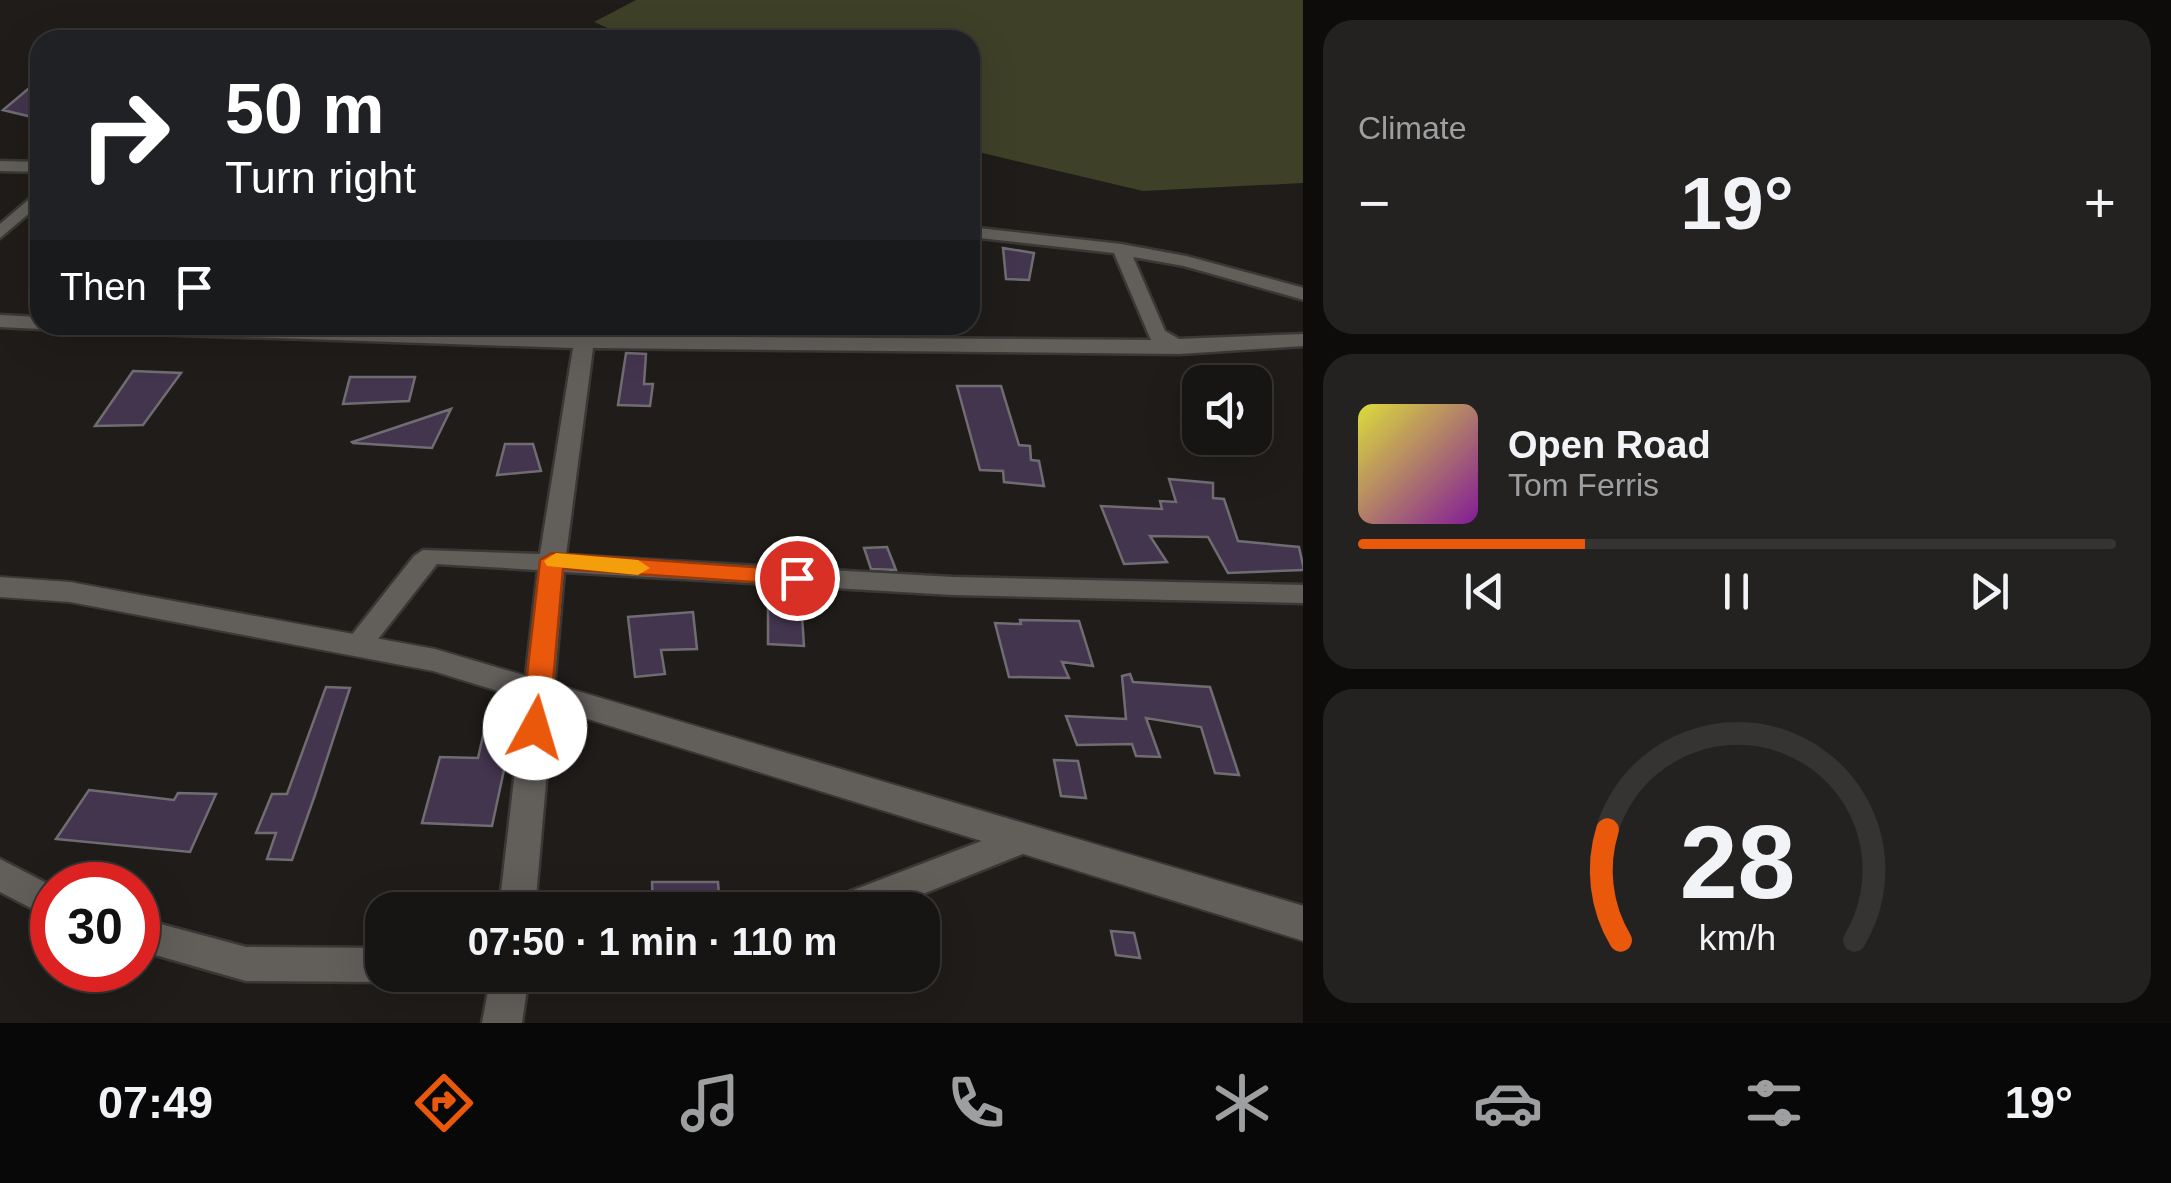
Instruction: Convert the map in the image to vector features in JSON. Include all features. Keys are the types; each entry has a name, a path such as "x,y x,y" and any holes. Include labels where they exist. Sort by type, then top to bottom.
{"main road":[{"path":"0,587 70,592 435,660 1303,924"}],"street":[{"path":"0,166 30,167"},
{"path":"0,232 30,204"},
{"path":"980,233 1120,249 1186,261 1303,294"},
{"path":"1120,249 1156,334 1178,348"},
{"path":"0,321 30,323"},
{"path":"222,335 459,335"},
{"path":"519,892 552,560 586,335"},
{"path":"665,335 1178,348 1303,340"},
{"path":"357,646 423,562 432,556 953,586 1303,594"},
{"path":"889,892 1023,839"},
{"path":"0,874 30,891"},
{"path":"160,940 246,964 365,965"},
{"path":"502,1023 507,992"}],"green space":[{"path":"636,0 1303,0 1303,183 1143,191 980,152 980,30 612,30 594,22"}],"building":[{"path":"30,87 30,117 3,110"},
{"path":"1003,248 1034,253 1029,280 1006,279"},
{"path":"626,353 646,354 644,384 653,384 650,406 618,405"},
{"path":"133,371 181,373 143,425 95,426"},
{"path":"350,377 415,377 409,401 343,404"},
{"path":"957,386 1001,386 1019,445 1030,446 1031,460 1039,461 1044,486 1004,482 1003,471 980,470"},
{"path":"451,409 432,448 352,442"},
{"path":"505,444 533,444 541,471 497,475"},
{"path":"1169,479 1213,483 1213,498 1224,499 1238,541 1299,547 1303,570 1228,573 1208,537 1150,536 1167,562 1124,564 1101,506 1162,509 1160,501 1176,502"},
{"path":"887,547 896,570 871,569 864,548"},
{"path":"768,599 801,600 804,646 768,644"},
{"path":"693,612 697,649 661,650 665,674 635,677 628,617"},
{"path":"1020,620 1079,621 1093,666 1062,662 1069,678 1009,677 995,623 1021,624"},
{"path":"1130,674 1133,682 1210,687 1239,775 1215,773 1201,727 1146,718 1160,757 1136,756 1132,744 1077,745 1066,716 1126,719 1122,676"},
{"path":"326,687 350,688 315,795 292,860 267,859 276,833 256,833 272,794 287,794"},
{"path":"485,727 513,728 492,826 422,823 440,757 478,758"},
{"path":"1054,760 1078,761 1086,798 1061,796"},
{"path":"89,790 174,800 178,793 216,794 190,852 56,839"},
{"path":"652,882 718,882 719,892 652,892"},
{"path":"1111,931 1134,933 1140,958 1116,955"}],"slow traffic":[{"path":"556,561 638,568"}],"route":[{"path":"535,728 552,560 797,578"}]}
